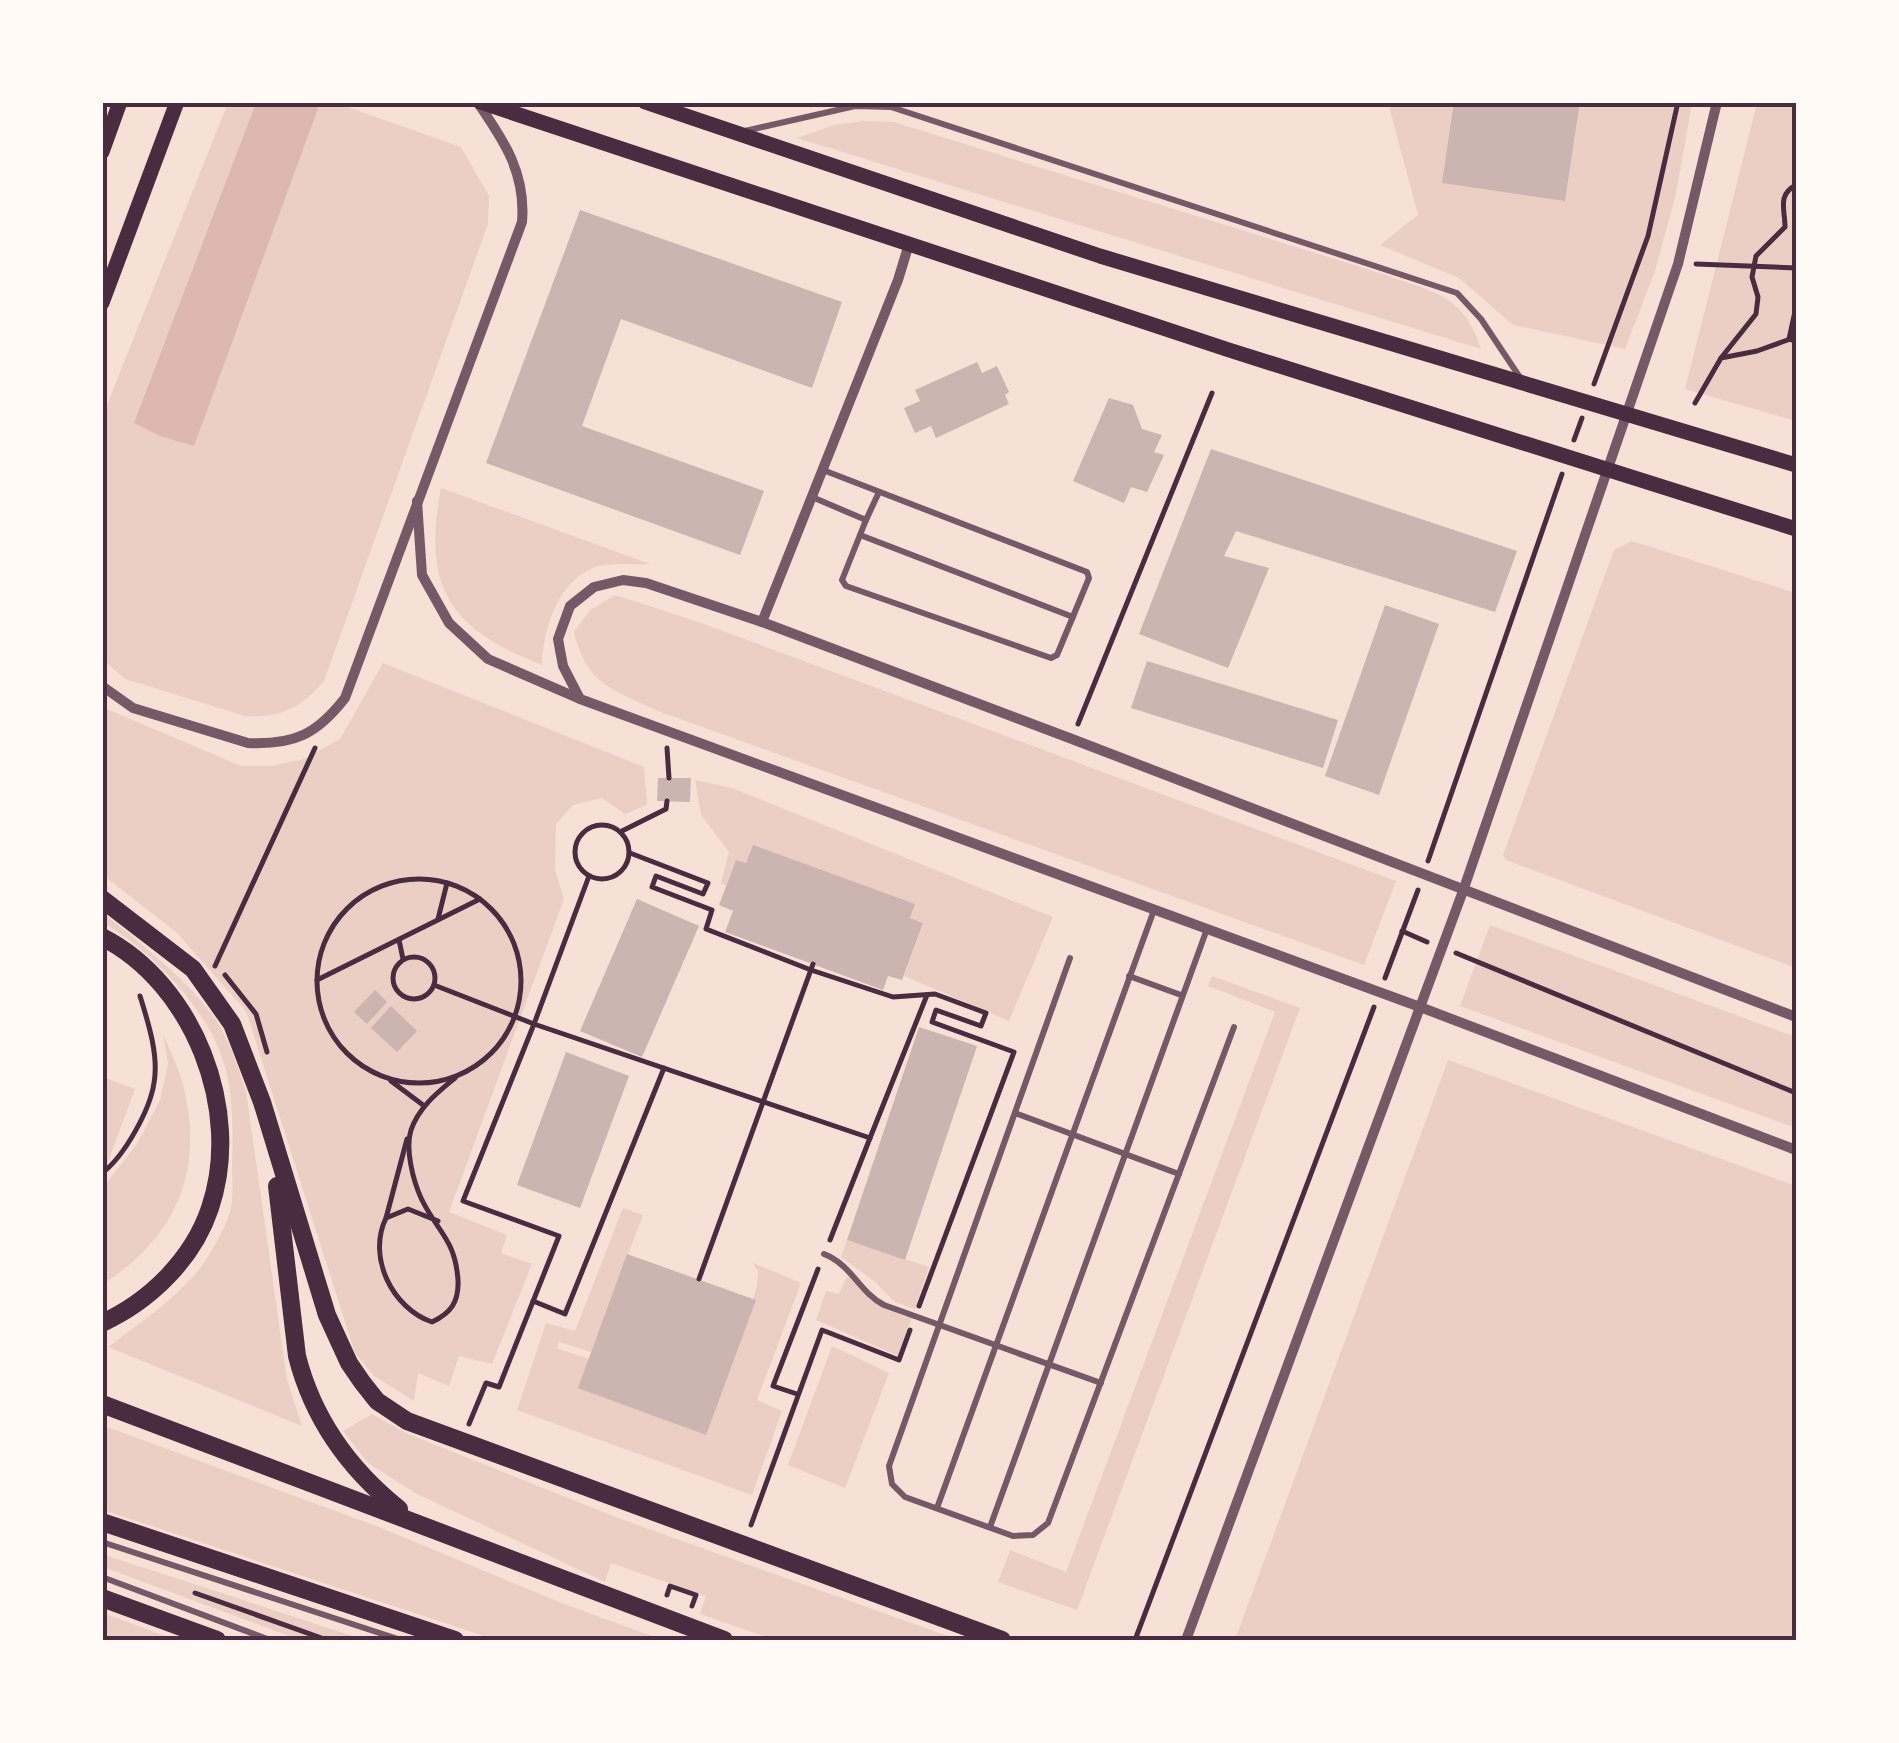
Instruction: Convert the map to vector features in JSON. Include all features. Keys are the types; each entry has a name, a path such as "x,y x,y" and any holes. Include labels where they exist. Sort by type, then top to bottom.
{"main road":[{"path":"112,102 113,123"},
{"path":"102,152 120,102"},
{"path":"479,102 1796,529"},
{"path":"646,102 1100,256 1796,464"},
{"path":"102,302 177,105"},
{"path":"102,899 193,970 232,1024 248,1060 327,1315 349,1364 376,1401 425,1428 1002,1640"},
{"path":"102,936 148,970 188,1023 213,1084 219,1127 218,1168 210,1208 190,1248 162,1282 134,1306 102,1322"},
{"path":"272,1141 297,1356 304,1383 328,1432 356,1470 414,1522"},
{"path":"102,1404 724,1640"},
{"path":"102,1522 455,1640"},
{"path":"102,1598 217,1640"}],"street":[{"path":"102,686 133,708 248,743 268,744 302,738 326,722 345,698 522,222 522,182 509,148 479,102"},
{"path":"1186,1640 1462,891 1678,264 1717,102"},
{"path":"762,622 898,280 908,244"},
{"path":"417,500 422,575 449,623 488,659 580,699 1380,992 1796,1150"},
{"path":"580,699 563,666 558,638 570,606 594,587 623,580 646,584 762,622 1796,1017"}],"lane":[{"path":"737,133 855,106 891,108 1456,293 1481,319 1522,380"},
{"path":"822,470 1087,572 1089,578 1057,654 1051,658 846,586 842,580 879,492"},
{"path":"811,496 866,520"},
{"path":"860,535 1073,618"},
{"path":"937,1508 1154,910"},
{"path":"990,1527 1206,929"},
{"path":"1070,958 889,1466 888,1475 897,1492 1023,1537 1042,1530 1048,1523 1234,1027"},
{"path":"1129,976 1181,995"},
{"path":"1015,1113 1179,1174"},
{"path":"824,1254 847,1267 876,1301 1101,1383"},
{"path":"102,1542 401,1640"},
{"path":"102,1577 270,1640"}],"path":[{"path":"1136,1640 1424,874 1648,236 1678,102"},
{"path":"1694,404 1721,358 1756,314 1758,296 1753,267 1761,249 1784,227 1782,201 1796,184"},
{"path":"1678,264 1796,268"},
{"path":"1721,358 1794,339 1796,307"},
{"path":"1072,739 1212,393"},
{"path":"206,984 326,722"},
{"path":"666,740 669,778"},
{"path":"622,832 666,809 666,801"},
{"path":"596,825 622,832 630,853 627,864 606,879 589,876 575,853 580,835 596,825"},
{"path":"630,853 708,883 703,894 656,876 652,887 712,910 706,929 893,997 936,994 986,1013 981,1026 936,1010 932,1022 1014,1052 899,1360 822,1330 751,1525"},
{"path":"469,1424 486,1383 498,1388 559,1236 464,1200 589,876"},
{"path":"410,1132 410,1154 422,1198 456,1255 458,1296 448,1314 432,1322 414,1316 385,1275 378,1234 386,1218 400,1157 410,1132 423,1106 457,1076 482,1062 501,1042 515,1016 522,982 516,948 500,917 480,899 447,882 407,879 373,889 345,910 325,938 316,981 318,1007 333,1039 357,1064 388,1080 423,1106"},
{"path":"438,920 447,882"},
{"path":"316,981 480,899"},
{"path":"1402,931 1796,1092"},
{"path":"398,940 403,959"},
{"path":"414,956 426,960 436,974 434,985 420,998 401,995 392,978 396,965 403,959 414,956"},
{"path":"318,965 333,972"},
{"path":"699,1279 812,967"},
{"path":"434,985 534,1024 870,1138"},
{"path":"102,1173 113,1166 135,1131 154,1083 152,1034 138,989"},
{"path":"797,1394 773,1386 927,995"},
{"path":"533,1302 564,1314 664,1068"},
{"path":"388,1080 423,1084 457,1076"},
{"path":"386,1218 408,1209 438,1221"},
{"path":"193,1592 327,1640"}],"shaded area":[{"path":"228,103 336,103 461,147 489,196 488,224 324,681 289,709 258,716 245,716 125,679 103,660 102,417"},
{"path":"256,103 320,103 194,446 134,423"},
{"path":"1388,103 1454,103 1565,201 1580,103 1692,103 1676,194 1655,271 1625,349 1513,325 1459,278 1380,245 1418,215"},
{"path":"1757,103 1796,103 1796,421 1685,389"},
{"path":"894,122 1417,286 1455,306 1474,331 1481,349 797,138 834,125"},
{"path":"441,488 650,564 599,566 570,585 549,623 542,665 484,636 450,600 440,578 436,552"},
{"path":"1632,541 1796,593 1796,968 1506,860 1503,855 1614,550"},
{"path":"615,595 699,622 1396,881 1364,965 628,697 594,674 574,632 590,610"},
{"path":"383,663 644,767 647,805 625,814 602,798 573,805 556,824 555,870 564,899 449,1212 507,1235 501,1253 532,1264 492,1364 459,1356 449,1386 418,1373 414,1401 374,1376 355,1353 246,1011 177,933 103,875 102,707 241,766 272,766 304,759 340,739"},
{"path":"695,780 732,788 1053,917 1009,1021 904,976 923,923 910,918 915,904 736,860 726,886 721,883 729,852 701,815"},
{"path":"102,912 187,985 217,1022 235,1060 246,1091 287,1380 302,1426 108,1347 181,1289 201,1267 217,1240 232,1201 232,1123 225,1065 200,1015 155,962 103,923"},
{"path":"1490,925 1796,1037 1796,1128 1460,1006"},
{"path":"1212,976 1300,1008 1077,1610 998,1582 1010,1550 1066,1572 1275,1012 1208,986"},
{"path":"163,1034 181,1079 189,1116 187,1173 166,1223 149,1245 103,1284 103,1187 137,1144 160,1100 168,1064"},
{"path":"1448,1060 1796,1186 1796,1640 1235,1640"},
{"path":"103,1077 135,1089 107,1165 102,1163"},
{"path":"623,1208 643,1215 591,1352 559,1342 557,1348 589,1359 579,1388 706,1434 757,1287 758,1271 753,1263 801,1283 757,1400 782,1411 752,1495 517,1410 546,1323 575,1331"},
{"path":"847,1240 929,1267 915,1309 895,1302 841,1257"},
{"path":"847,1276 885,1306 912,1318 898,1356 816,1320 826,1291 839,1294"},
{"path":"832,1346 889,1373 845,1488 788,1465"},
{"path":"372,1414 406,1433 618,1518 959,1640 775,1640 700,1614 706,1596 611,1563 605,1582 415,1493 368,1463 343,1431"},
{"path":"102,1425 379,1527 564,1604 663,1640 496,1640 103,1510"},
{"path":"102,1554 365,1640 300,1640 103,1567"},
{"path":"103,1613 176,1640 103,1640"}],"building":[{"path":"1454,102 1580,102 1565,201 1442,183"},
{"path":"580,210 842,302 812,388 621,319 582,426 764,491 740,555 486,463"},
{"path":"977,362 982,373 997,366 1009,392 1005,395 1009,404 936,438 931,426 915,433 904,408 920,401 915,390"},
{"path":"1109,398 1133,405 1142,429 1162,435 1154,452 1164,455 1147,492 1131,487 1124,503 1073,481"},
{"path":"1211,449 1517,551 1495,612 1236,531 1224,556 1269,568 1228,668 1139,634"},
{"path":"1385,605 1439,624 1379,795 1325,776"},
{"path":"1147,661 1338,720 1323,768 1131,708"},
{"path":"658,778 691,778 690,802 657,801"},
{"path":"753,845 915,904 910,918 923,923 902,980 888,976 883,990 725,932 733,911 719,905 736,860 746,863"},
{"path":"637,899 699,926 642,1057 580,1031"},
{"path":"375,990 387,1002 367,1024 354,1012"},
{"path":"391,1006 417,1031 397,1052 371,1028"},
{"path":"919,1027 977,1046 905,1260 847,1240"},
{"path":"566,1052 629,1076 580,1208 517,1185"},
{"path":"627,1254 756,1300 706,1435 578,1388"}]}
